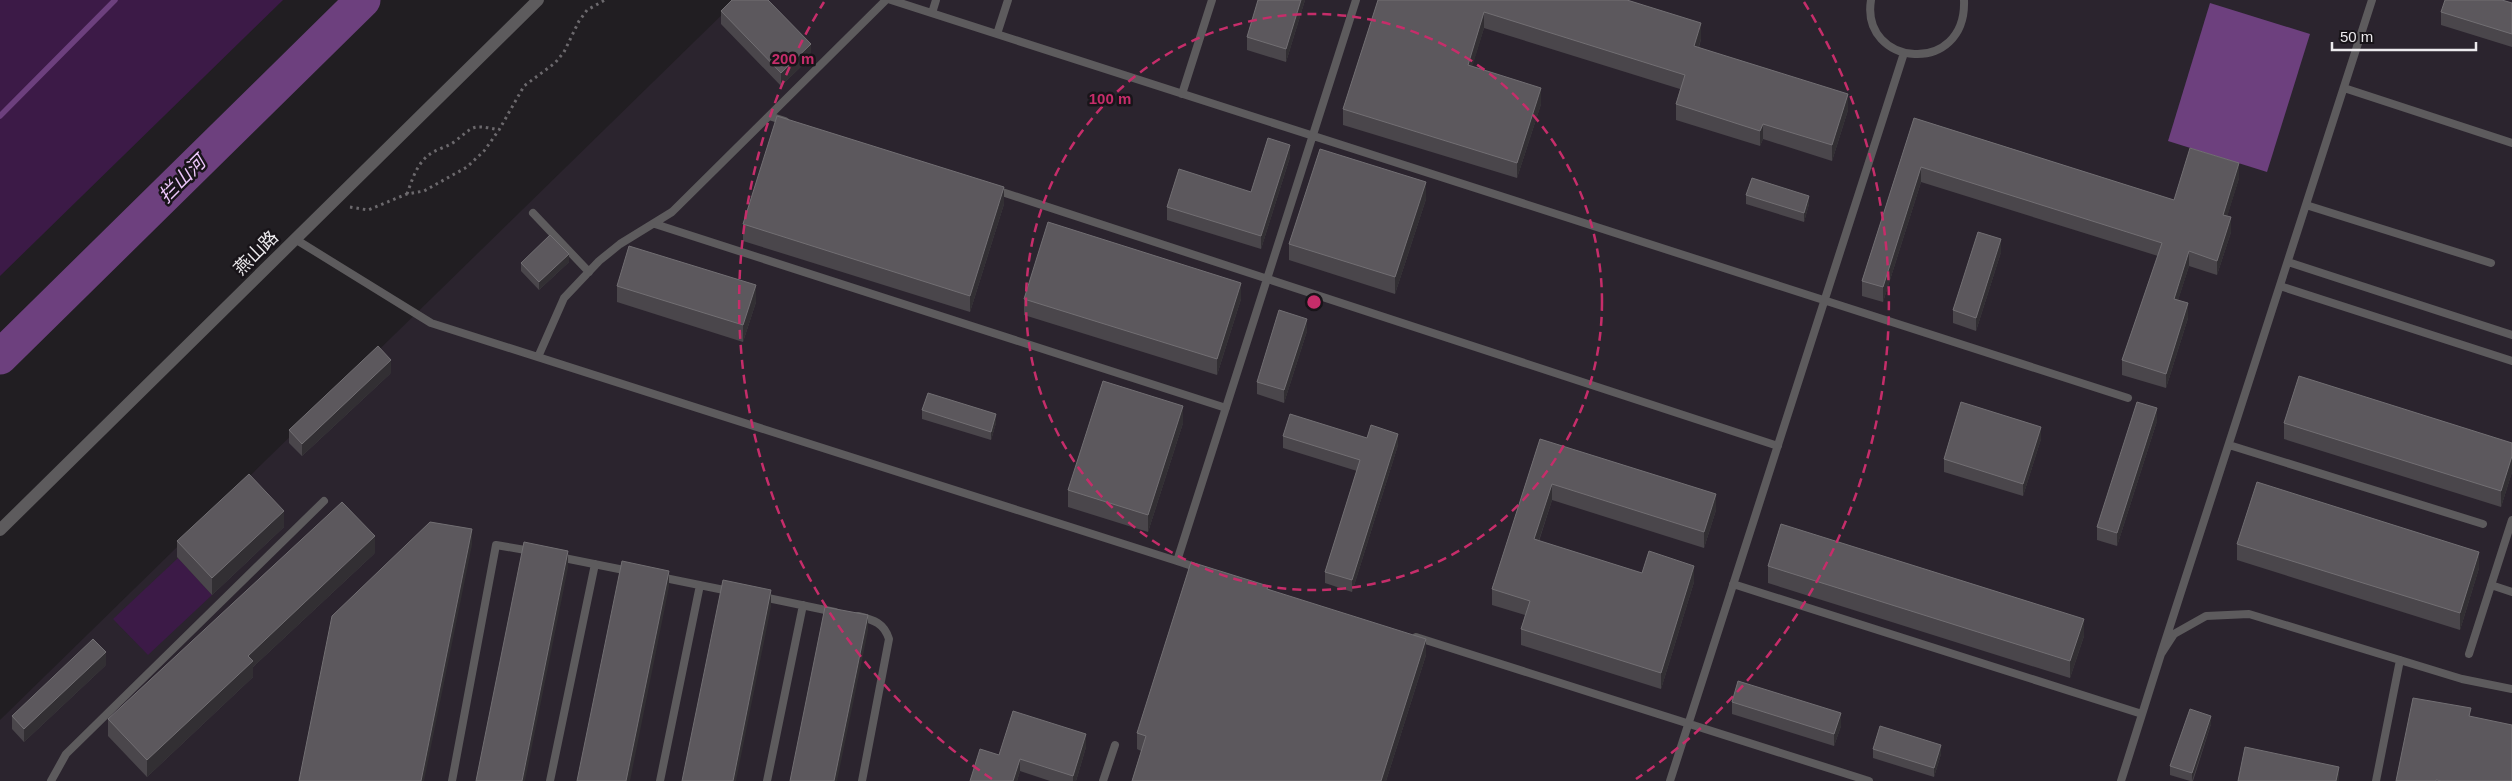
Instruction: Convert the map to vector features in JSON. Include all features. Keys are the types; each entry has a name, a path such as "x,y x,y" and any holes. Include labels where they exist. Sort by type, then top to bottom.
{"street":[{"name":"燕山路","path":"0,530 538,0"}],"lane":[{"path":"538,357 564,298 589,272 620,244 656,224 672,212 886,0"},
{"path":"891,0 2128,398"},
{"path":"932,13 936,0"},
{"path":"997,34 1008,0"},
{"path":"1182,94 1212,0"},
{"path":"1177,561 1356,0"},
{"path":"1871,0 1869,9 1872,24 1879,37 1890,47 1904,53 1920,55 1936,52 1950,42 1959,30 1964,14 1964,0"},
{"path":"2121,781 2372,0"},
{"path":"1670,781 1904,53"},
{"path":"2344,88 2512,143"},
{"path":"769,116 797,125"},
{"path":"985,187 1778,446"},
{"path":"2306,205 2491,264"},
{"path":"533,213 589,272"},
{"path":"656,224 1226,408"},
{"path":"295,239 432,323 1206,570"},
{"path":"2288,262 2512,335"},
{"path":"2280,286 2512,361"},
{"path":"2229,445 2483,524"},
{"path":"51,781 66,754 324,501"},
{"path":"2469,654 2512,520"},
{"path":"452,781 496,544 541,553"},
{"path":"550,555 642,573"},
{"path":"550,781 595,564"},
{"path":"652,575 737,592"},
{"path":"1734,584 2142,714"},
{"path":"660,781 700,585"},
{"path":"2491,585 2512,592"},
{"path":"756,596 877,621 886,628 889,639 862,781"},
{"path":"767,781 803,605"},
{"path":"2161,654 2174,634 2190,623 2206,616 2230,613 2249,614 2462,679 2512,689"},
{"path":"1404,633 1869,781"},
{"path":"2376,781 2400,660"},
{"path":"1103,781 1115,745"}],"path":[{"path":"332,202 368,210 407,194 429,189 450,175 467,167 484,151 499,130 524,86 555,63 564,52 579,21 587,10 605,0"},
{"path":"407,194 420,163 429,155 454,142 468,129 480,126 499,130"}],"shaded area":[{"path":"0,0 283,0 0,276"},
{"path":"737,0 2512,0 2512,781 0,781 0,720"},
{"path":"2210,3 2310,34 2267,172 2168,141"},
{"path":"178,558 212,595 148,655 113,619"}],"building":[{"path":"732,0 768,0 811,44 781,73 721,11"},
{"path":"1258,0 1301,0 1286,49 1247,37"},
{"path":"1378,0 1627,0 1701,23 1694,46 1848,94 1832,145 1763,124 1760,131 1676,104 1685,75 1484,12 1468,65 1541,88 1517,163 1343,109"},
{"path":"2445,0 2502,0 2512,3 2512,34 2441,12"},
{"path":"777,116 1004,187 970,296 743,224"},
{"path":"1914,118 2174,200 2190,148 2239,163 2223,215 2231,217 2217,261 2189,251 2174,299 2188,303 2166,374 2122,360 2162,243 1921,167 1883,287 1862,281"},
{"path":"1268,138 1290,145 1261,236 1167,207 1179,169 1251,192"},
{"path":"1320,149 1426,182 1395,277 1289,244"},
{"path":"1752,178 1809,196 1804,213 1746,195"},
{"path":"1048,222 1241,283 1217,359 1024,299"},
{"path":"1978,232 2001,239 1976,318 1953,310"},
{"path":"550,235 569,254 539,282 521,263"},
{"path":"629,246 756,285 743,325 617,286"},
{"path":"1279,310 1307,319 1284,390 1257,382"},
{"path":"378,346 391,360 302,444 289,430"},
{"path":"2299,376 2512,443 2512,456 2501,491 2284,423"},
{"path":"1103,381 1183,406 1148,515 1068,490"},
{"path":"928,393 996,414 991,432 922,410"},
{"path":"1961,402 2041,427 2023,484 1944,459"},
{"path":"2137,402 2157,408 2117,533 2097,527"},
{"path":"1290,414 1367,438 1371,425 1398,434 1352,580 1325,572 1360,460 1283,436"},
{"path":"1540,439 1716,494 1704,532 1552,484 1534,539 1642,573 1649,551 1694,566 1661,673 1521,629 1530,601 1492,589"},
{"path":"249,474 284,511 212,578 177,541"},
{"path":"2257,482 2479,552 2460,613 2237,544"},
{"path":"342,502 375,536 248,656 253,661 147,760 108,719"},
{"path":"430,522 472,529 421,781 299,781 332,616"},
{"path":"1781,524 2084,619 2070,661 1768,566"},
{"path":"524,542 568,551 522,781 476,781"},
{"path":"622,561 669,571 626,781 577,781"},
{"path":"1191,562 1268,586 1267,589 1426,639 1381,781 1132,781 1146,736 1137,733"},
{"path":"723,580 771,590 733,781 682,781"},
{"path":"825,607 868,615 834,781 790,781"},
{"path":"93,639 106,652 24,729 12,716"},
{"path":"1738,681 1841,713 1834,734 1732,702"},
{"path":"2413,698 2471,708 2469,716 2512,725 2512,781 2396,781"},
{"path":"2190,709 2211,716 2192,773 2170,766"},
{"path":"1013,711 1086,734 1073,776 1020,759 1013,781 970,781 980,749 999,755"},
{"path":"1880,726 1941,745 1934,768 1873,749"},
{"path":"2245,747 2339,767 2336,781 2238,781"}],"waterway":[{"path":"0,116 115,0"},
{"name":"拦山河","path":"0,357 363,0"}]}
